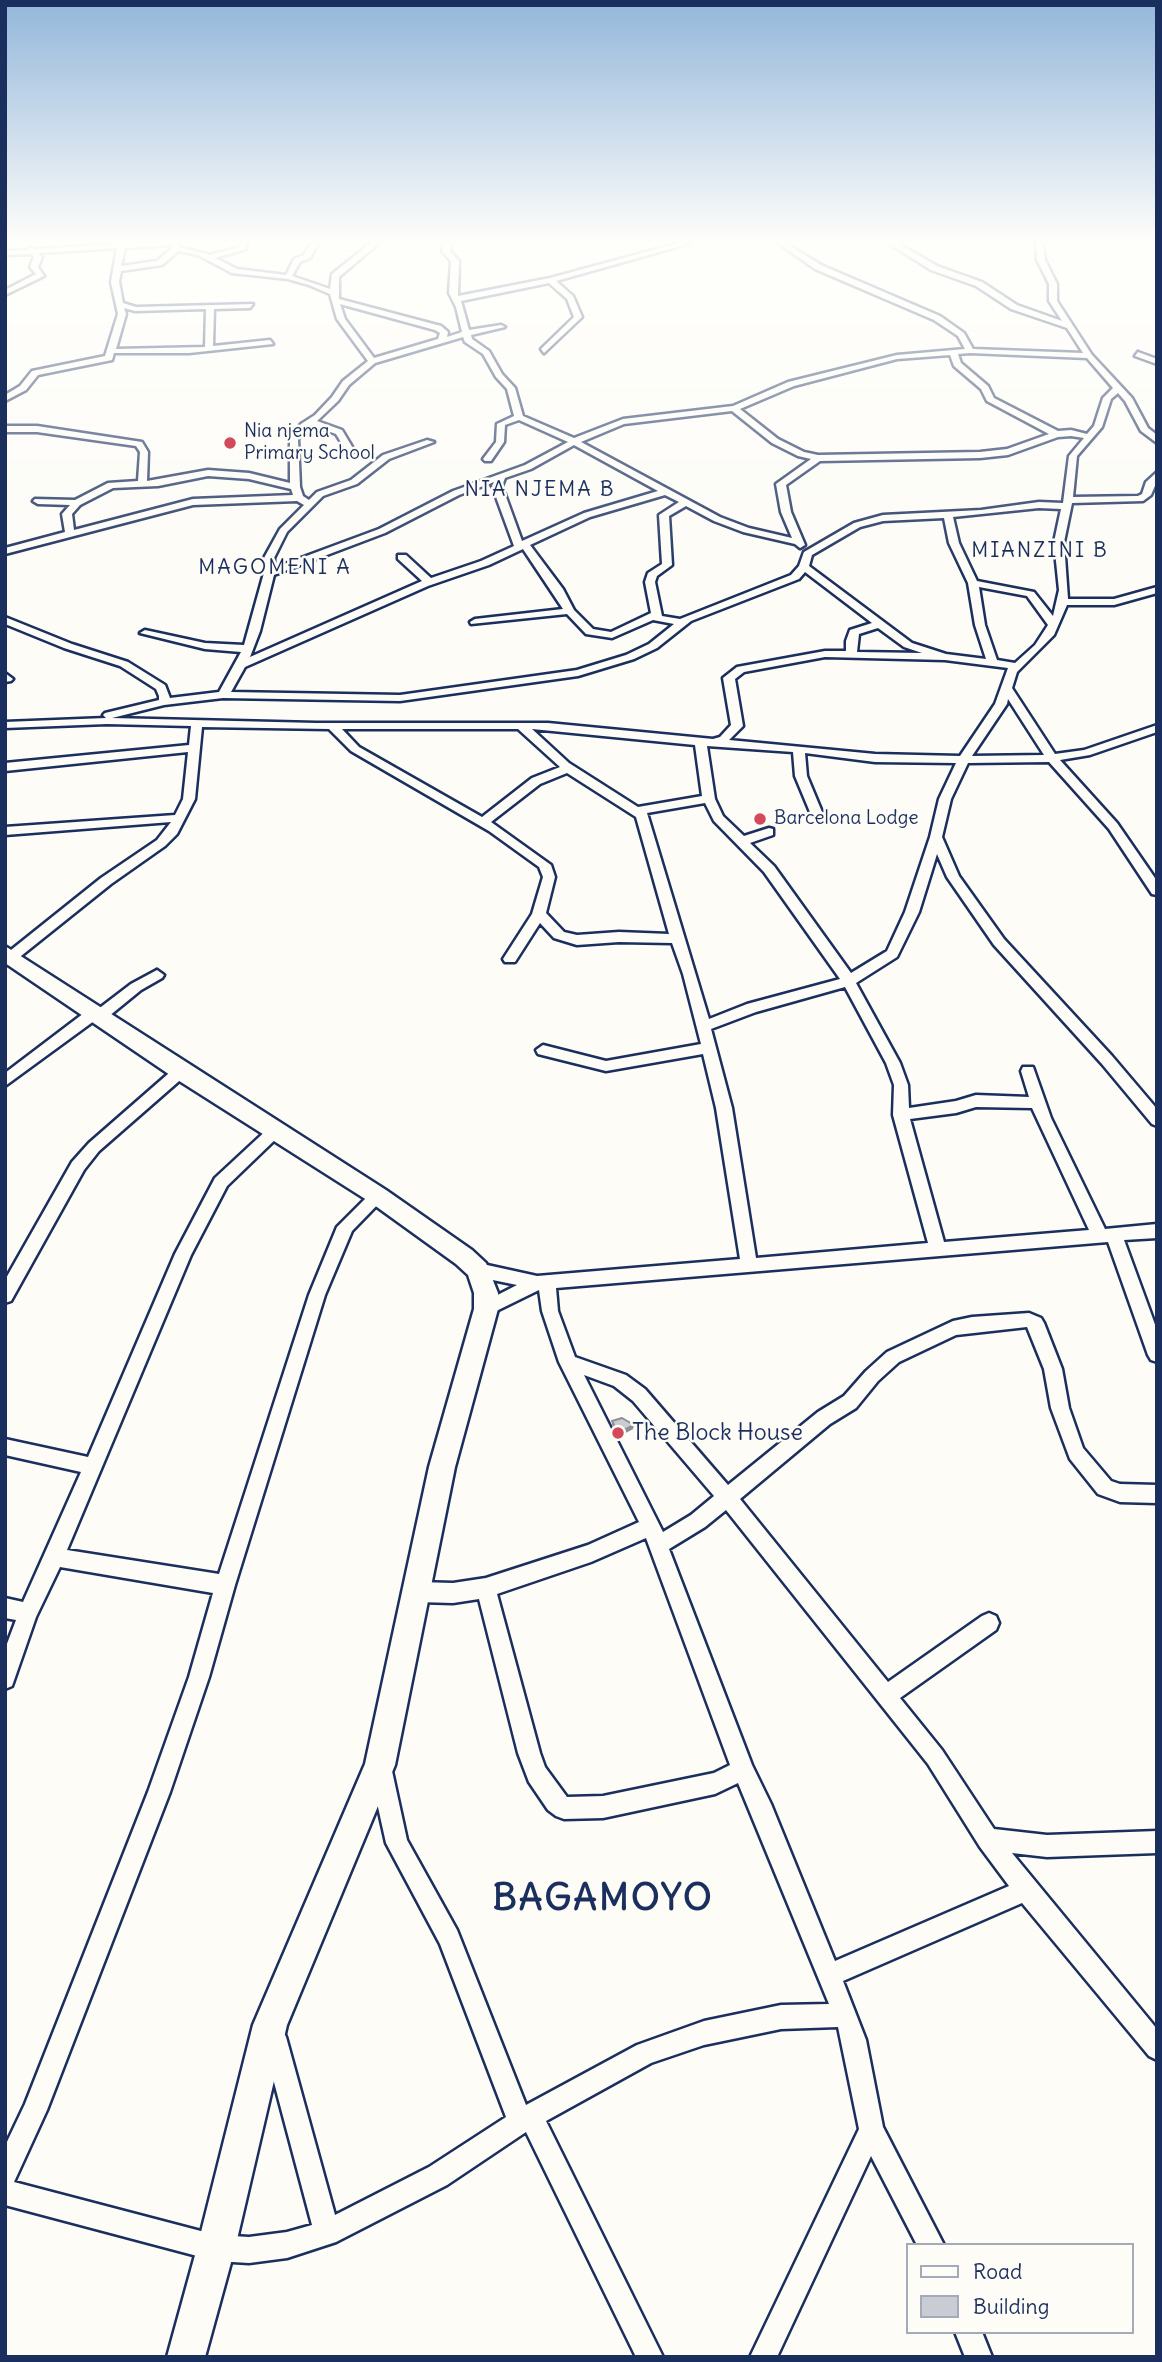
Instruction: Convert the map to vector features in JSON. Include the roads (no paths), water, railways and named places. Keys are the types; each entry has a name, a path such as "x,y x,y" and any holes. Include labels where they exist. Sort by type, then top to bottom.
{"main road":[{"path":"8,955 96,1016 378,1196 478,1270 486,1293 486,1310 442,1466 380,1765 270,2025 216,2248 186,2357"}],"street":[{"path":"5,399 23,388 35,373 64,365 104,361 112,353"},
{"path":"366,353 372,361"},
{"path":"283,469 294,439 335,399 346,383 372,361 397,353"},
{"path":"486,353 510,388 519,417"},
{"path":"269,573 383,531 456,493 528,467 605,426 734,408 792,384 878,360 941,353"},
{"path":"953,353 957,364 985,388 990,399 1057,434"},
{"path":"1023,353 1089,356"},
{"path":"1087,353 1129,400 1144,429 1157,440"},
{"path":"1138,354 1157,362"},
{"path":"703,1027 752,1008 849,981 892,954 912,912 945,799 963,760 1001,704 1015,666 1039,647 1054,625 1063,602 1064,577 1059,542 1073,456 1098,427 1107,398 1118,388"},
{"path":"734,408 775,442 818,458 980,455 1008,452 1057,434 1071,433 1090,437"},
{"path":"488,459 500,442 501,424 519,417 573,442 729,525 799,542"},
{"path":"311,422 339,432 350,450"},
{"path":"5,429 37,429 139,444 144,452 142,484"},
{"path":"223,695 241,665 255,631 269,573 269,558 277,540 326,490 364,476 386,457 430,442"},
{"path":"807,554 786,512 781,484 818,458"},
{"path":"249,476 283,469"},
{"path":"283,469 297,493 310,504"},
{"path":"70,536 68,511 77,503 111,485 171,484 208,473 249,476 297,493"},
{"path":"86,722 164,702 223,695 394,698 578,673 643,652 682,623 701,613 795,576 804,567 807,554 843,531 867,521 1140,499 1146,495 1149,484 1157,475"},
{"path":"502,476 498,486 521,545 570,611 590,632 605,635 618,632 654,615"},
{"path":"241,665 429,582 485,563 587,515 665,492"},
{"path":"5,551 205,501 272,501 297,493"},
{"path":"161,511 167,498"},
{"path":"38,500 77,503"},
{"path":"654,615 651,577 667,565 664,515 685,502"},
{"path":"948,514 954,530 954,543 974,583 980,625 993,664"},
{"path":"402,556 429,582"},
{"path":"804,567 901,642 945,657"},
{"path":"974,583 1030,594 1054,625"},
{"path":"1063,602 1114,602 1157,590"},
{"path":"475,622 570,611"},
{"path":"654,615 662,620 682,623"},
{"path":"5,635 10,622 124,664 161,687 165,696 164,702"},
{"path":"852,654 854,632 879,624"},
{"path":"145,633 205,646 248,649"},
{"path":"706,743 724,739 737,726 729,678 733,673 755,665 804,657 852,654 945,657 1015,666"},
{"path":"1007,689 1052,758 1113,826 1157,891"},
{"path":"389,725 394,698"},
{"path":"5,725 86,722 568,727 876,758 963,760 1052,758 1086,753 1157,728"},
{"path":"8,955 161,843 180,818 189,799 197,724"},
{"path":"332,726 355,749 483,822 522,847 548,870 550,877 538,914 510,959"},
{"path":"520,726 569,768 642,815 677,939 690,974 724,1108 749,1264"},
{"path":"706,743 702,764 709,799 719,818 769,869 849,981 883,1041 899,1080 901,1115 938,1250"},
{"path":"5,767 194,748"},
{"path":"799,749 801,776 816,812"},
{"path":"483,822 536,781 569,768"},
{"path":"637,811 709,799"},
{"path":"5,831 180,818"},
{"path":"743,841 769,832"},
{"path":"936,837 953,877 999,942 1116,1070 1157,1120"},
{"path":"538,914 559,935 578,940 619,937 677,939"},
{"path":"5,1081 136,987 157,975"},
{"path":"543,1050 606,1066 708,1048"},
{"path":"5,1296 78,1166 94,1147 181,1071"},
{"path":"1028,1071 1037,1103 1107,1235 1157,1355"},
{"path":"901,1115 956,1107 976,1101 1037,1103"},
{"path":"5,1678 28,1613 183,1254 211,1198 232,1169 275,1131"},
{"path":"5,2174 35,2110 159,1792 200,1677 225,1585 317,1295 345,1227 378,1196"},
{"path":"478,1270 542,1283 1157,1231"},
{"path":"486,1310 542,1283"},
{"path":"542,1283 568,1362 654,1535 743,1770 763,1812 845,2015 854,2040 872,2130 930,2243"},
{"path":"418,1592 453,1593 486,1588 698,1521 824,1418 850,1402 893,1357 959,1326 1029,1320 1038,1327 1053,1369 1059,1408 1076,1453 1109,1490 1157,1494"},
{"path":"568,1362 620,1380 639,1395 729,1498 935,1757 988,1839 1026,1890 1157,2048"},
{"path":"5,1447 92,1466"},
{"path":"53,1558 225,1585"},
{"path":"486,1588 529,1753 537,1774 556,1802 565,1808 603,1807 715,1783 743,1770"},
{"path":"5,1608 28,1613"},
{"path":"885,1696 989,1623"},
{"path":"380,1765 397,1843 449,1938 526,2119 650,2357"},
{"path":"988,1839 1047,1846 1157,1842"},
{"path":"829,1975 1026,1890"},
{"path":"5,2192 216,2248 250,2250 287,2245 327,2232 438,2176 526,2119 645,2053 704,2033 782,2017 845,2015"},
{"path":"270,2025 291,2093 327,2232"},
{"path":"763,2357 872,2130"},
{"path":"969,2334 979,2357"}],"place":[{"name":"Nia njema Primary School","path":"230,443"},
{"name":"Barcelona Lodge","path":"760,819"},
{"name":"The Block House","path":"618,1433"}],"district":[{"name":"NIA NJEMA B","path":"540,490"},
{"name":"MIANZINI B","path":"1040,551"},
{"name":"MAGOMENI A","path":"275,568"},
{"name":"BAGAMOYO","path":"603,1899"}]}
